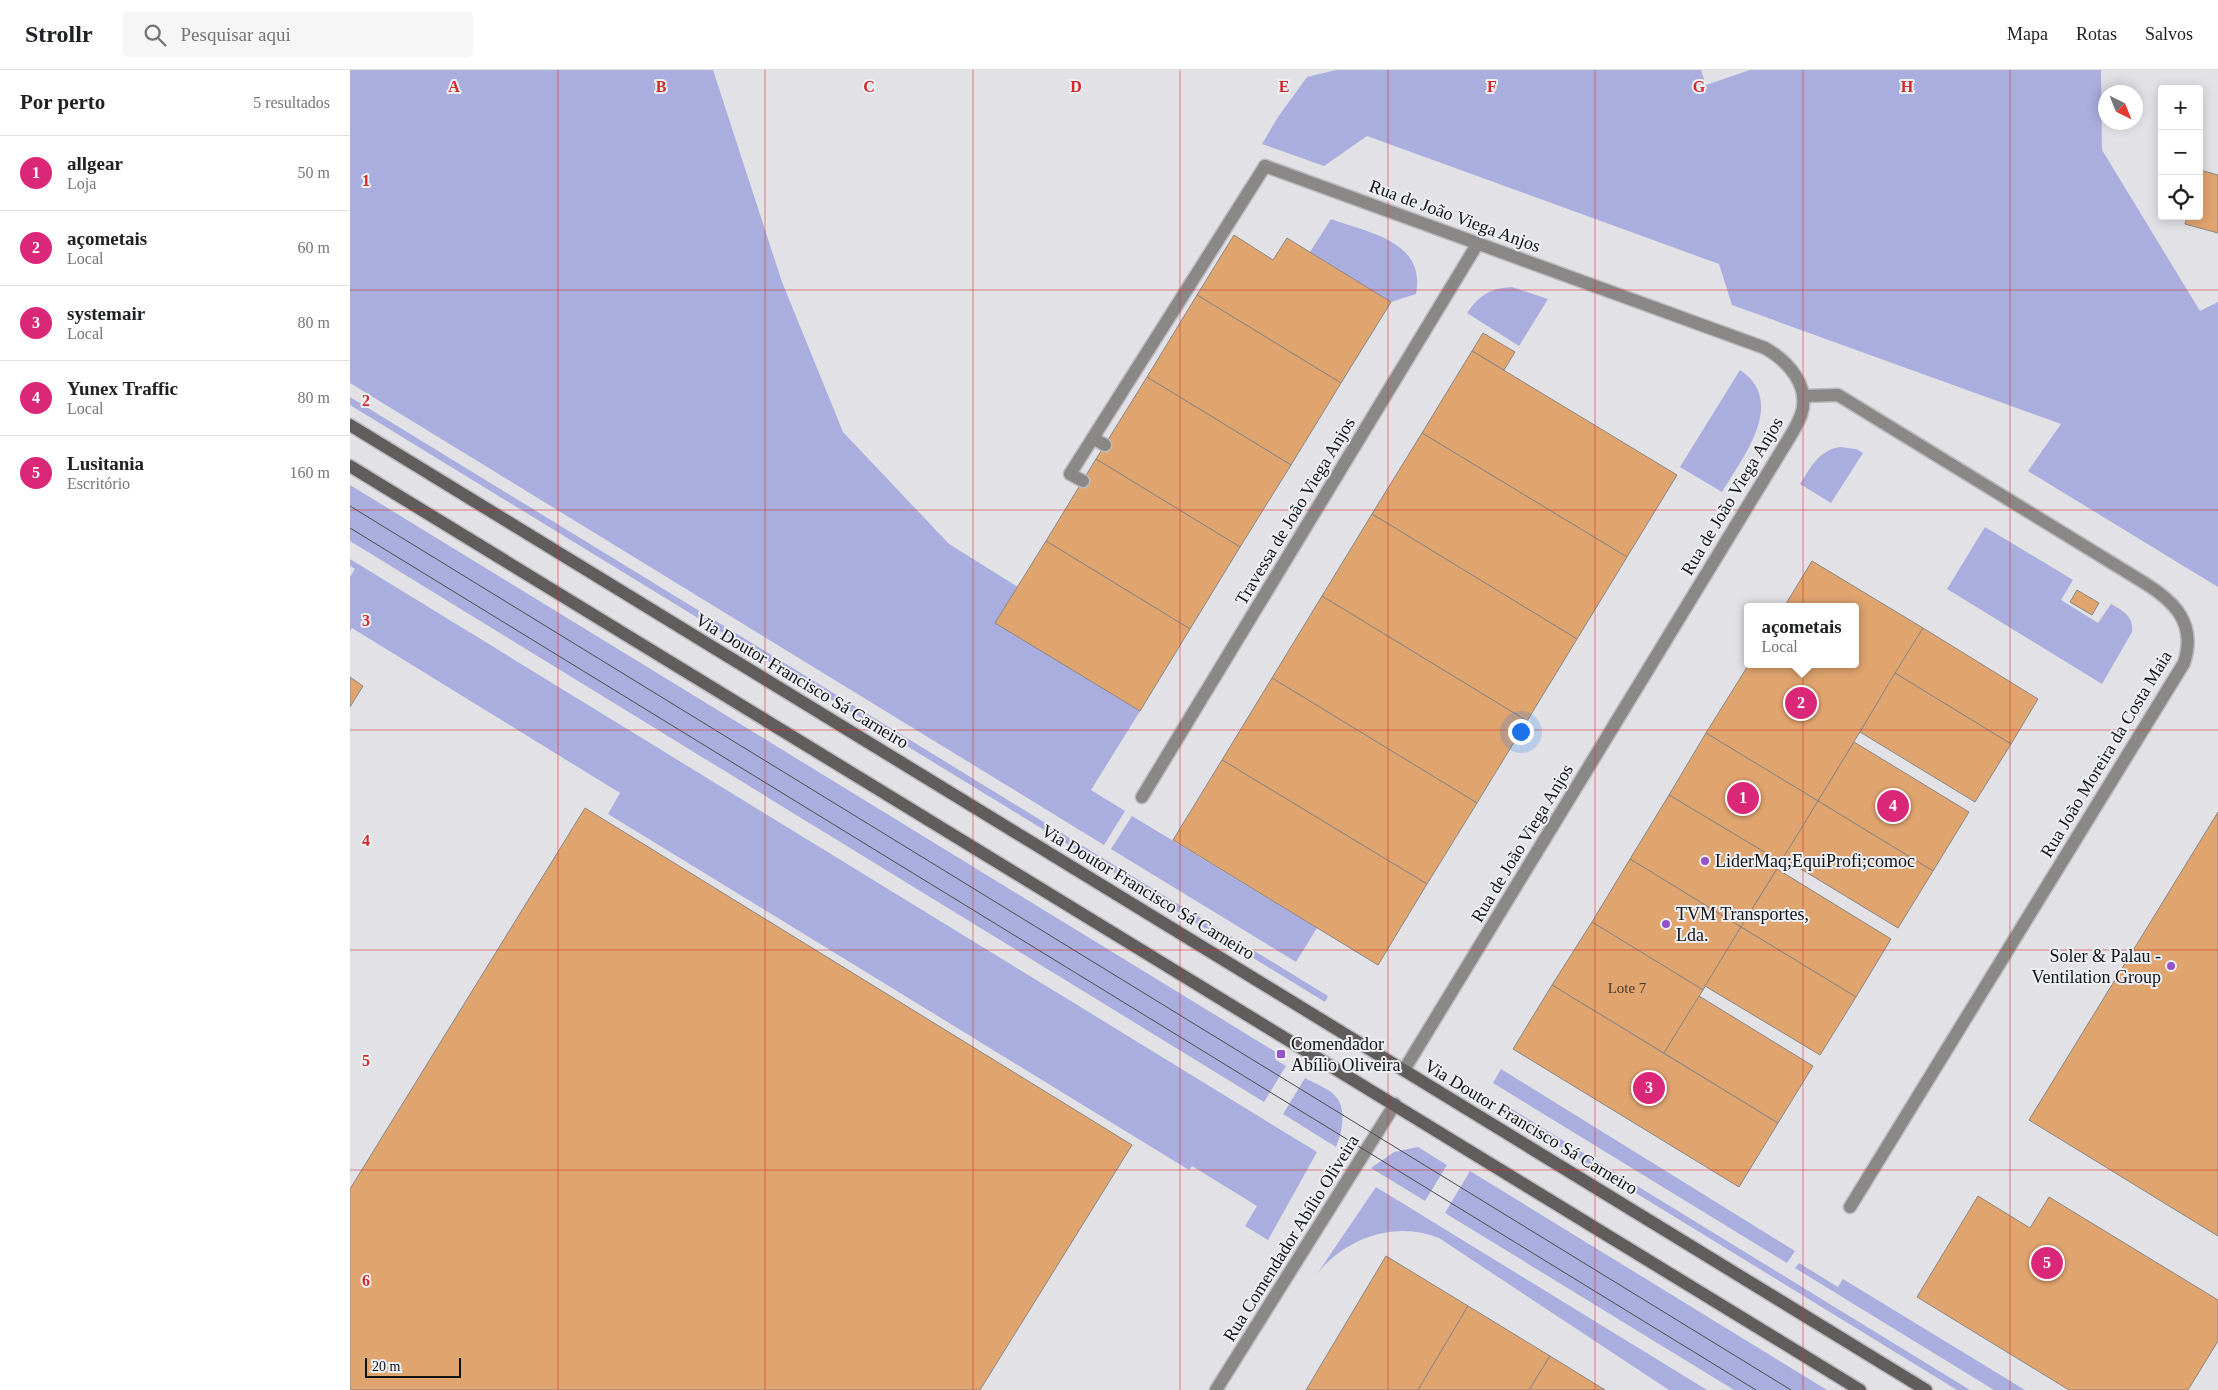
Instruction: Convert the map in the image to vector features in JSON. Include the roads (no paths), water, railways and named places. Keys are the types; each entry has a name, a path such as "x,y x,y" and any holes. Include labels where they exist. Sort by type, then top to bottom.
{"main road":[{"name":"Via Doutor Francisco Sá Carneiro","path":"350,425 1926,1390"},
{"path":"350,466 1860,1390"}],"street":[{"name":"Rua de João Viega Anjos","path":"1093,438 1171,325 1265,166 1765,348 1789,365 1800,382 1802,396 1801,414 1783,447 1404,1070"},
{"name":"Travessa de João Viega Anjos","path":"1142,797 1478,243"},
{"name":"Rua João Moreira da Costa Maia","path":"1802,396 1838,395 2143,582 2171,602 2183,619 2187,635 2187,652 2184,663 1850,1207"},
{"path":"1083,481 1070,474 1093,438 1105,445"},
{"name":"Rua Comendador Abílio Oliveira","path":"1216,1390 1395,1104"}],"tram line":[{"path":"350,506 1791,1390"},
{"path":"350,528 1756,1390"}],"place":[{"name":"açometais","path":"1801,703"},
{"name":"allgear","path":"1743,798"},
{"name":"Yunex Traffic","path":"1893,806"},
{"name":"LiderMaq;EquiProfi;comoc","path":"1705,861"},
{"name":"TVM Transportes, Lda.","path":"1666,924"},
{"name":"Soler & Palau - Ventilation Group","path":"2171,966"},
{"name":"Comendador Abílio Oliveira","path":"1281,1054"},
{"name":"systemair","path":"1649,1088"},
{"name":"Lusitania","path":"2047,1263"}]}
